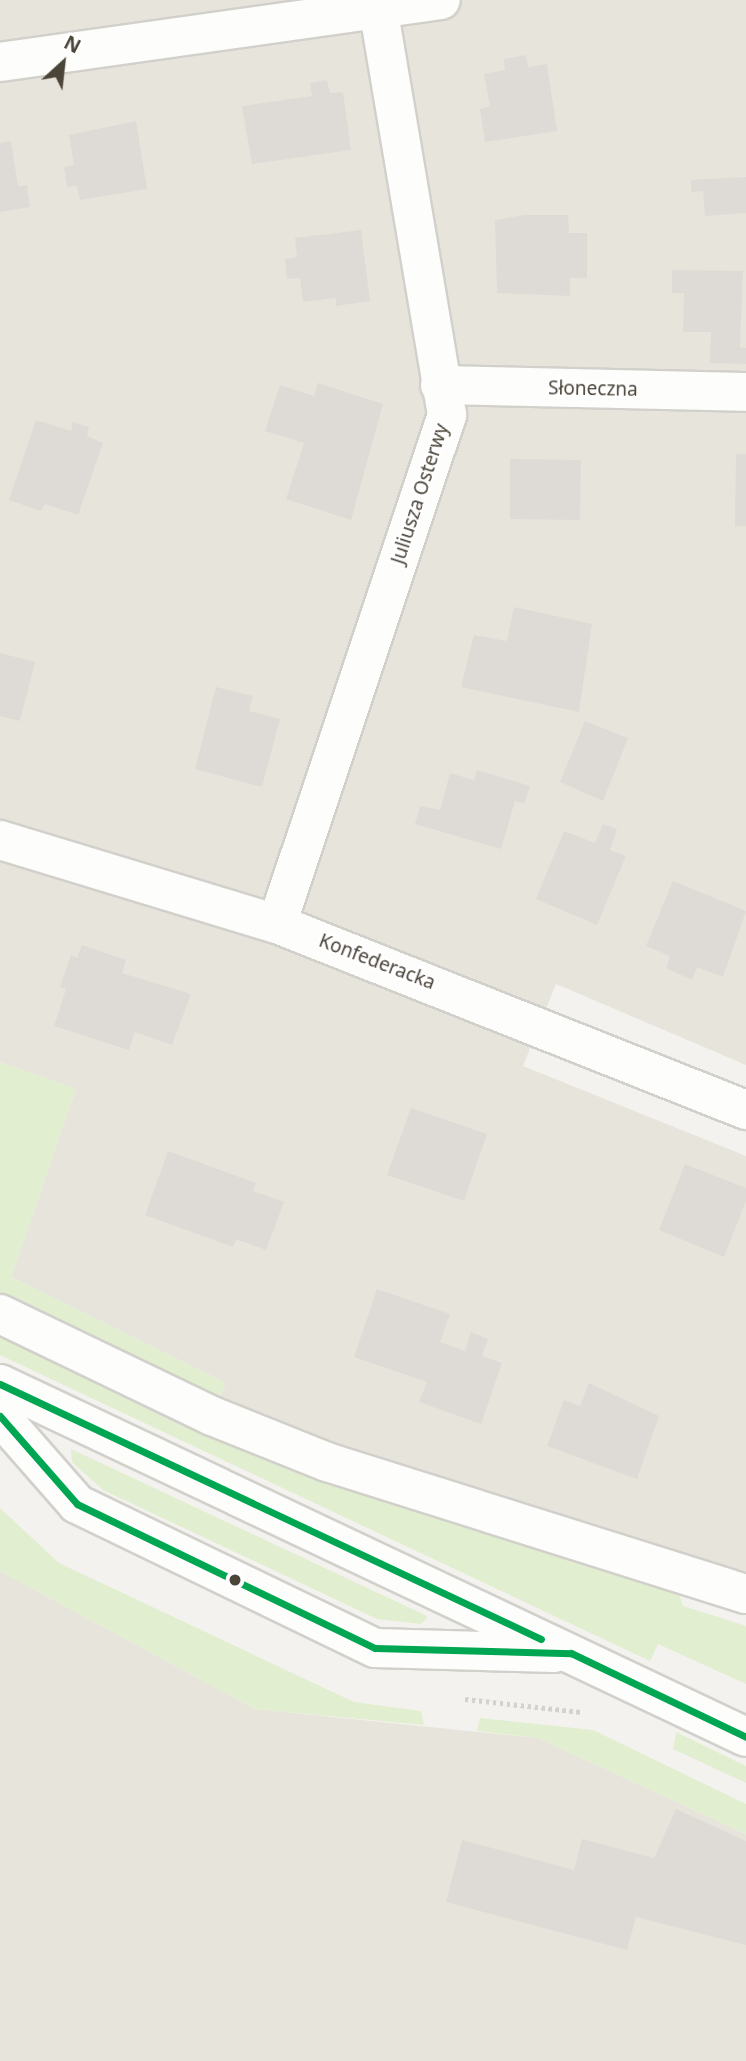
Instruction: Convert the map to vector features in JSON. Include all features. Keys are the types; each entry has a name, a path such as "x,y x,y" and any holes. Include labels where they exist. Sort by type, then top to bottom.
{"street":[{"path":"0,62 441,0"},
{"name":"Juliusza Osterwy","path":"277,924 447,415 378,9"},
{"name":"Słoneczna","path":"440,385 746,392"},
{"name":"Konfederacka","path":"0,840 277,924 746,1110"},
{"path":"0,1314 212,1416 327,1462 746,1594"},
{"path":"0,1384 746,1737"},
{"path":"4,1428 77,1504 375,1648 570,1653"}],"shaded area":[{"path":"0,0 746,0 746,1065 556,984 523,1066 746,1156 746,1572 296,1436 218,1400 226,1383 11,1277 76,1089 0,1062"},
{"path":"0,1571 255,1709 538,1738 746,1834 746,2061 0,2061"}],"green space":[{"path":"0,1062 76,1089 11,1277 226,1383 218,1400 0,1295"},
{"path":"0,1333 303,1474 678,1590 683,1606 746,1626 746,1684 658,1644 650,1661 0,1355"},
{"path":"71,1449 427,1618 421,1624 377,1619 103,1490 72,1462"},
{"path":"0,1508 59,1563 354,1702 421,1711 424,1725 255,1709 0,1571"},
{"path":"480,1718 593,1730 746,1804 746,1834 538,1738 477,1731"},
{"path":"676,1732 746,1766 746,1783 673,1749"}],"building":[{"path":"526,55 528,67 547,64 557,131 485,142 480,109 490,106 484,74 505,70 504,59"},
{"path":"327,80 330,93 343,92 351,150 252,164 242,106 312,96 310,83"},
{"path":"136,121 147,189 80,200 77,186 67,187 64,167 74,165 69,135"},
{"path":"11,141 18,186 27,185 30,207 0,212 0,143"},
{"path":"746,177 746,213 705,216 703,191 691,192 691,180"},
{"path":"525,215 568,215 569,233 587,233 587,278 570,278 570,296 497,293 495,220"},
{"path":"361,230 370,301 336,306 336,298 303,302 300,278 287,279 285,259 297,257 295,238"},
{"path":"672,270 743,271 740,347 746,348 746,364 710,363 711,332 683,332 684,293 672,293"},
{"path":"318,383 383,404 351,520 286,499 304,443 265,431 280,385 314,396"},
{"path":"36,420 71,431 73,422 89,427 87,436 103,443 78,515 45,504 41,511 9,500"},
{"path":"736,454 746,454 746,526 735,526"},
{"path":"510,459 581,460 580,520 510,519"},
{"path":"514,607 592,624 579,712 461,687 474,635 507,641"},
{"path":"0,653 35,662 20,721 0,716"},
{"path":"216,687 253,696 249,711 280,719 262,787 195,769"},
{"path":"585,721 628,738 603,801 560,782"},
{"path":"477,770 530,786 524,804 515,801 501,849 415,824 420,806 440,810 450,773 474,780"},
{"path":"603,824 617,829 610,850 626,856 597,925 536,899 564,831 595,843"},
{"path":"673,881 746,911 723,977 697,967 692,980 666,968 670,956 646,946"},
{"path":"82,945 126,960 122,973 191,994 172,1045 135,1032 129,1050 54,1026 66,989 60,987 71,955 77,958"},
{"path":"411,1108 487,1134 464,1201 387,1175"},
{"path":"168,1151 256,1183 253,1191 284,1202 266,1250 236,1239 233,1247 145,1215"},
{"path":"685,1164 746,1188 746,1201 724,1257 659,1230"},
{"path":"377,1289 450,1314 440,1342 465,1351 471,1332 488,1339 482,1356 502,1363 481,1424 419,1402 427,1382 354,1357"},
{"path":"589,1383 659,1416 637,1479 547,1446 564,1400 580,1406"},
{"path":"676,1809 746,1841 746,1945 636,1917 627,1950 446,1902 462,1840 574,1870 582,1839 654,1858"}],"transit line":[{"path":"0,1384 541,1639"},
{"path":"0,1416 77,1504 375,1648 571,1653 746,1737"}]}
